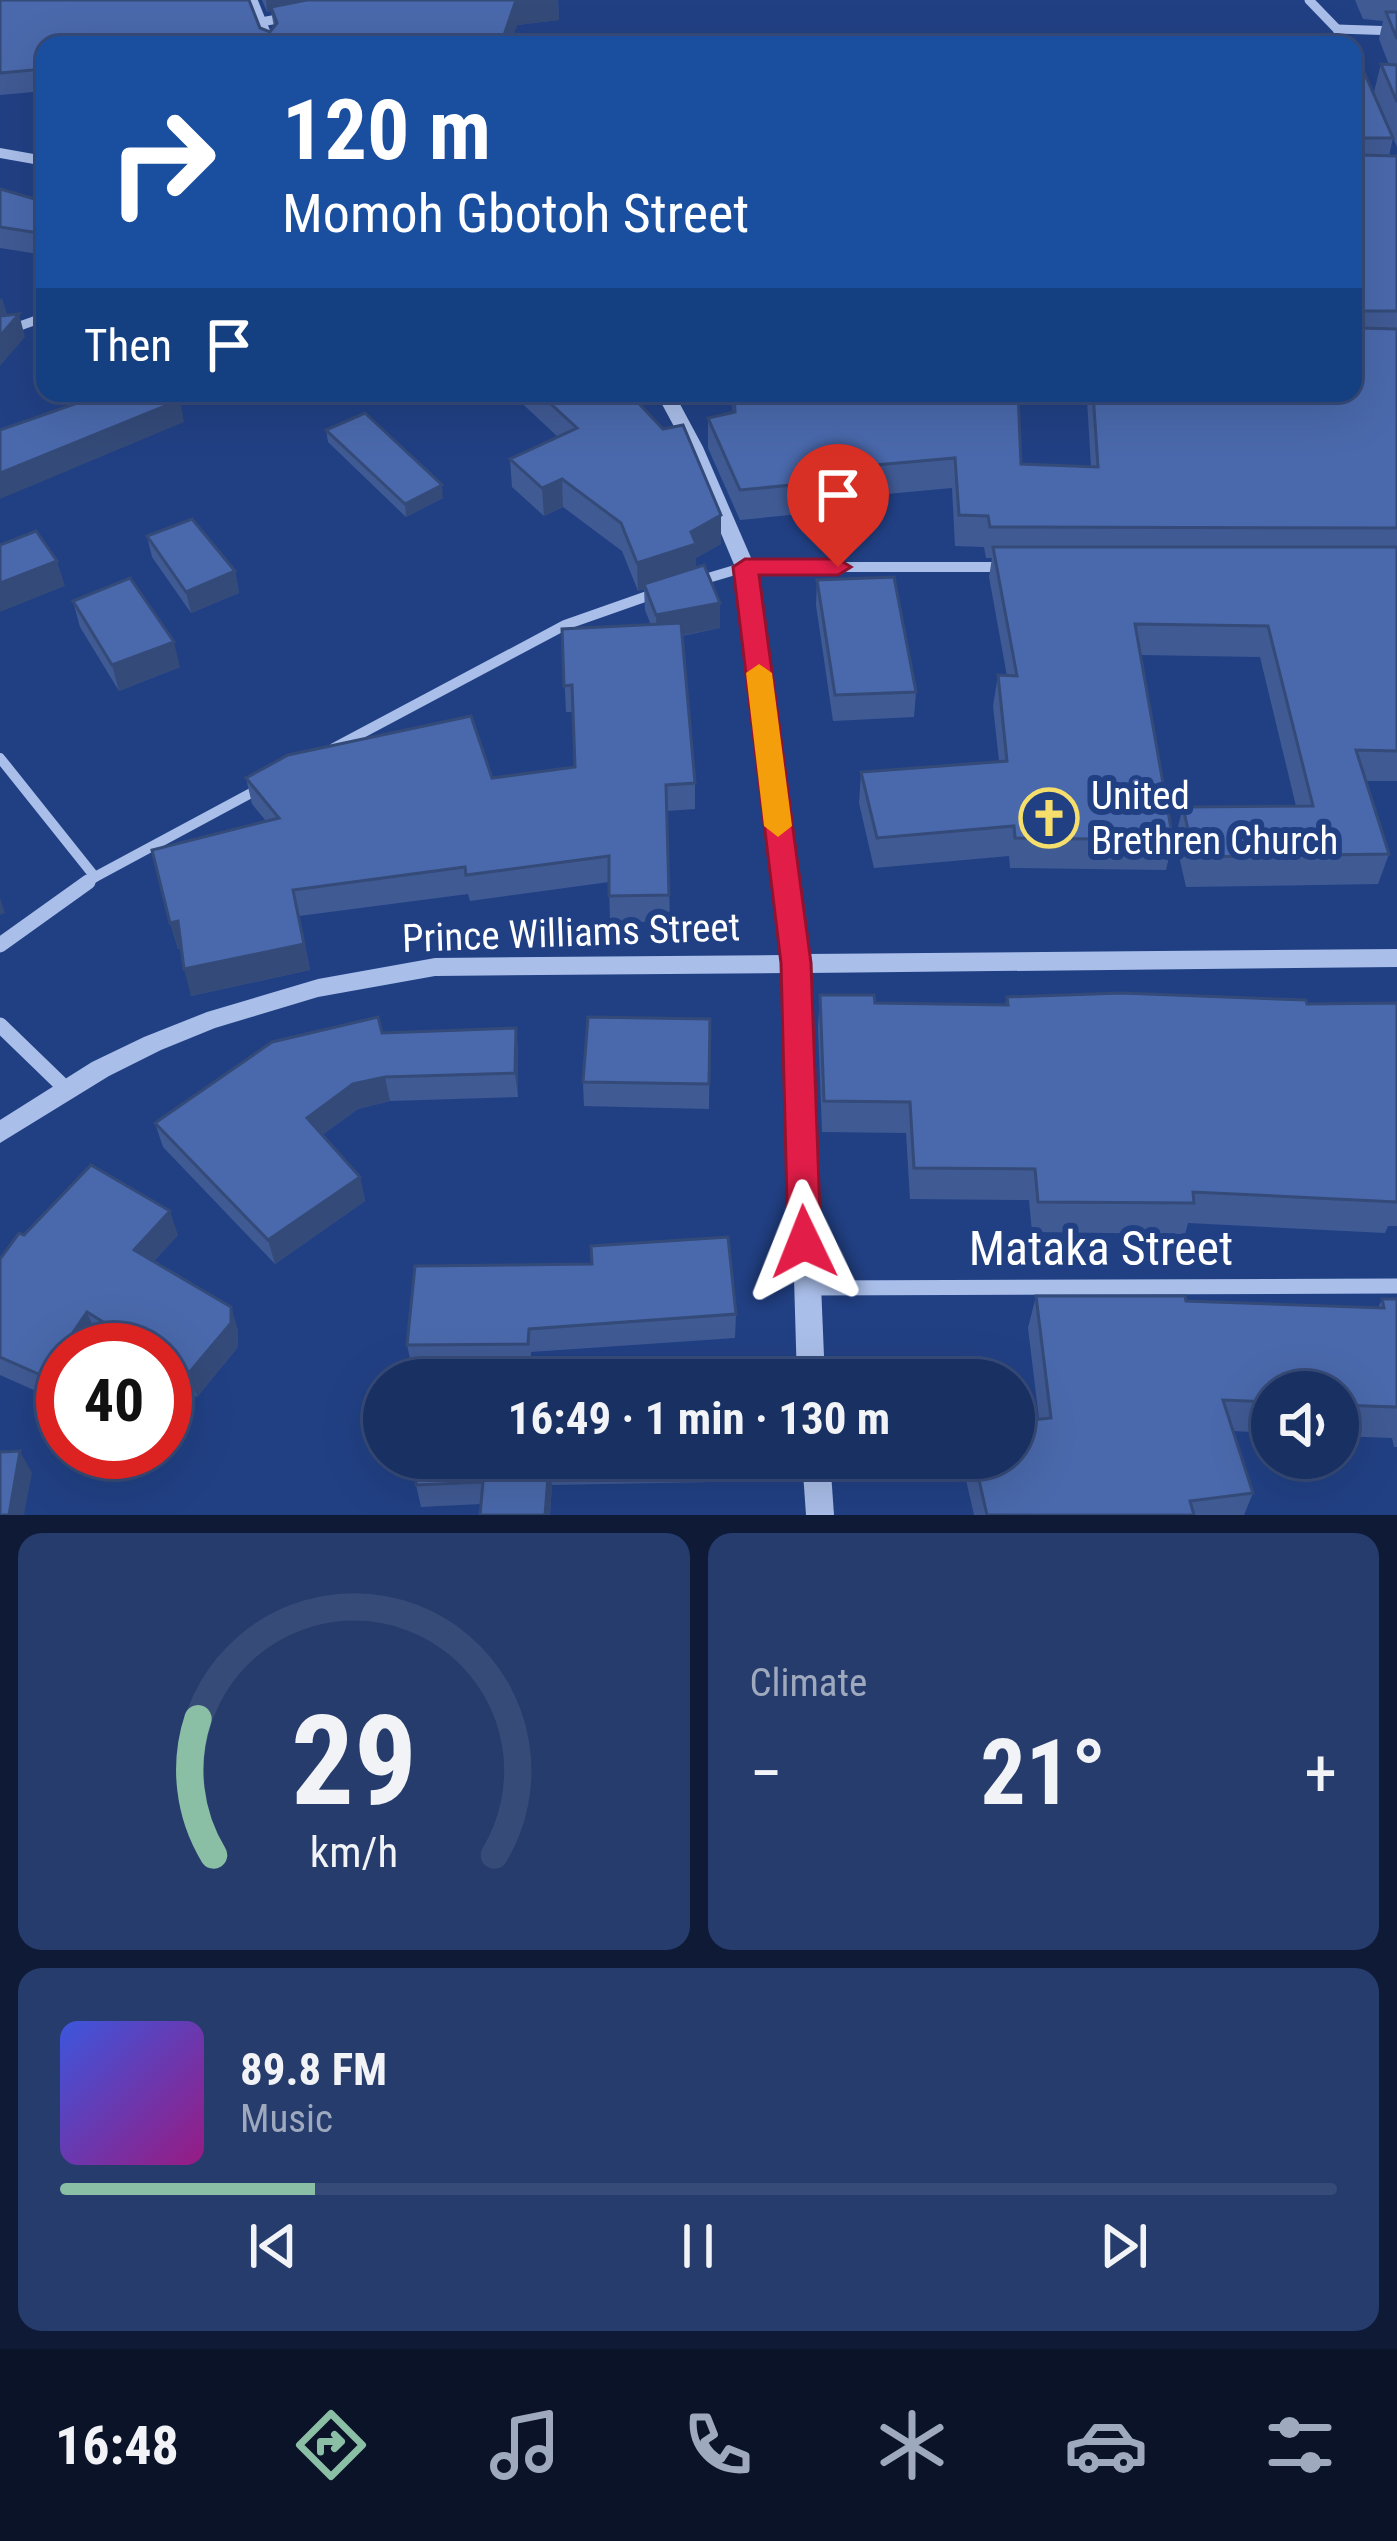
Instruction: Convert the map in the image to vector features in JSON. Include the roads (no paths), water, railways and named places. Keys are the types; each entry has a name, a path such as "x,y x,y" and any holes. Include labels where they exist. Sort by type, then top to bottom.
{"street":[{"path":"253,0 267,36"},
{"path":"1309,0 1340,36"},
{"path":"261,22 305,14"},
{"path":"1337,29 1397,31"},
{"path":"0,153 36,159"},
{"path":"0,333 36,320"},
{"path":"670,402 745,567 796,963 811,1359"},
{"path":"683,585 745,567 1024,567"},
{"path":"320,756 566,625 662,591"},
{"path":"0,758 95,877"},
{"path":"0,945 95,877 279,778"},
{"name":"Prince Williams Street","path":"0,1133 63,1087 159,1040 263,1001 349,978 435,967 1397,958"},
{"path":"0,1025 63,1087"},
{"name":"Mataka Street","path":"806,1288 1397,1286"},
{"path":"817,1479 820,1515"}],"place":[{"name":"United Brethren Church","path":"1049,818"}]}
